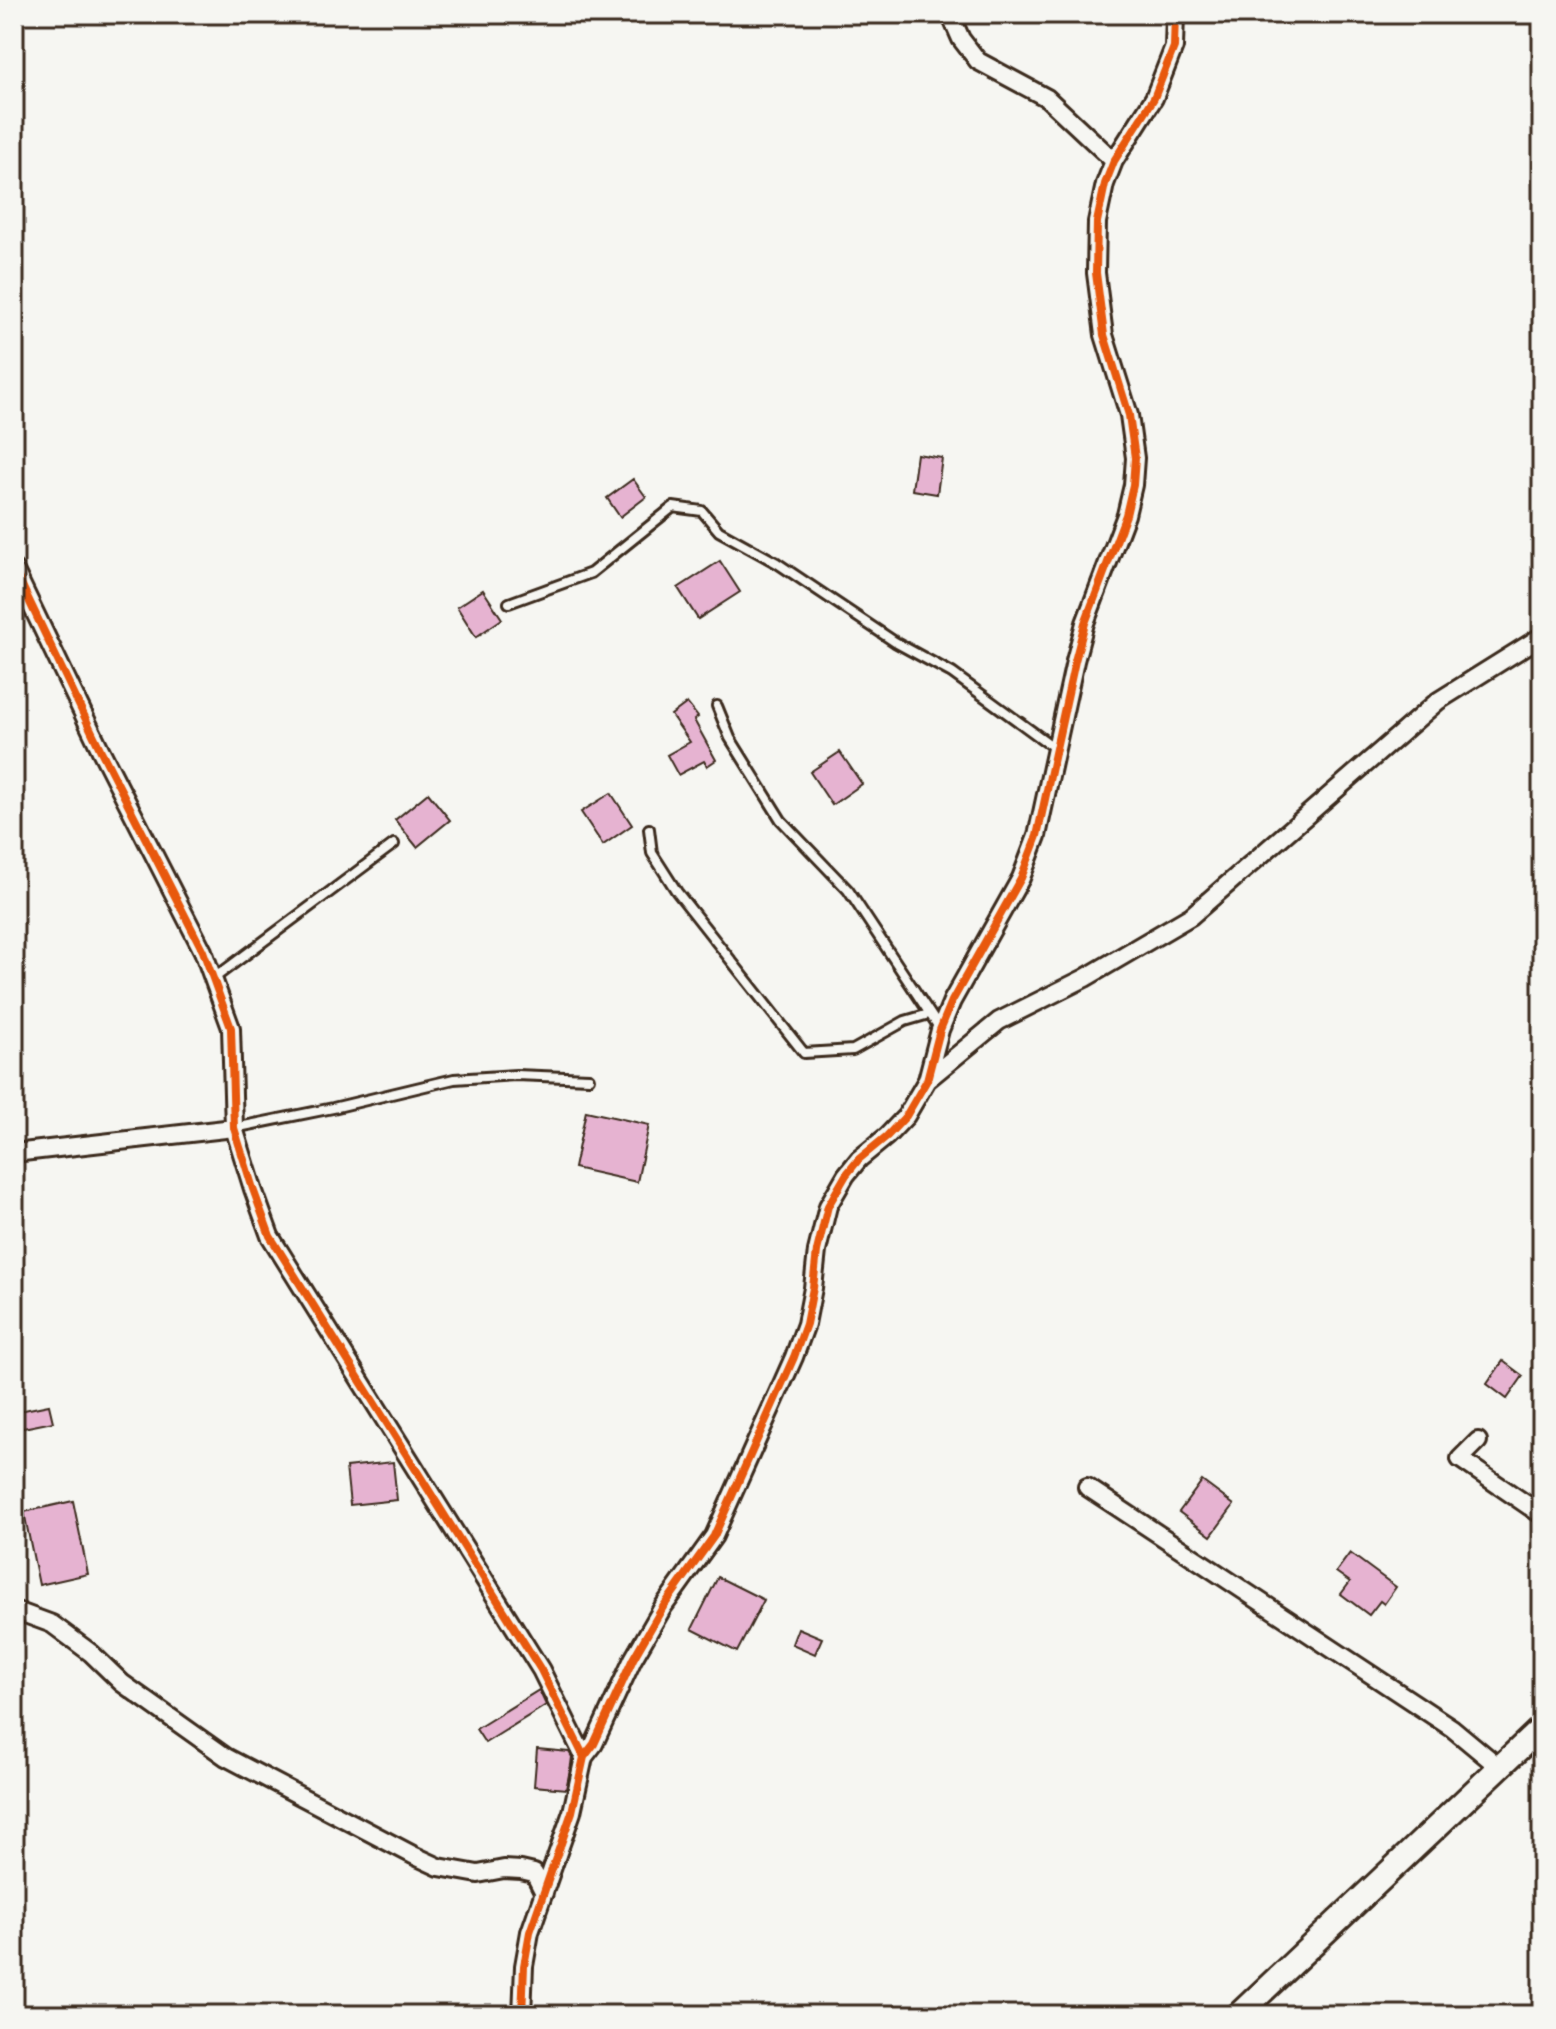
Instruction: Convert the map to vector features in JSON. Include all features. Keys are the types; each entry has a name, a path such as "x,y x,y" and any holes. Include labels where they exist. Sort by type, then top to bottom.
{"street":[{"path":"950,14 961,39 978,61 1047,98 1114,161"},
{"path":"522,2015 524,1966 530,1932 572,1812 584,1757 594,1744 633,1659 663,1607 714,1536 794,1357 806,1324 817,1251 828,1206 859,1159 906,1116 927,1080 940,1030 952,1001 1021,878 1037,836 1085,623 1126,515 1133,485 1135,458 1129,415 1104,335 1096,273 1097,222 1105,184 1114,161 1154,98 1174,47 1175,14"},
{"path":"14,569 101,751 203,951 231,1028 234,1128 270,1236 541,1670 584,1757"},
{"path":"927,1080 999,1021 1085,978 1191,916 1438,701 1542,636"},
{"path":"14,1153 234,1128"},
{"path":"1478,1441 1460,1459 1542,1515"},
{"path":"1087,1487 1452,1728 1499,1767"},
{"path":"14,1610 52,1624 168,1718 226,1757 282,1788 439,1867 478,1874 504,1869 534,1873 544,1893"},
{"path":"1238,2015 1542,1727"}],"lane":[{"path":"509,603 591,573 673,507 702,511 719,531 777,563 895,642 952,673 1057,749"},
{"path":"717,706 730,738 781,820 848,890 940,1030"},
{"path":"649,829 652,853 677,892 804,1053 853,1050 905,1021 929,1014"},
{"path":"213,979 394,844"},
{"path":"234,1128 454,1079 516,1075 589,1078"}],"building":[{"path":"917,454 942,458 937,494 912,490"},
{"path":"633,479 646,497 620,517 607,498"},
{"path":"720,561 740,592 698,619 678,588"},
{"path":"483,590 502,619 476,637 457,607"},
{"path":"687,703 698,717 694,720 716,760 707,766 704,761 678,775 667,755 690,742 671,715"},
{"path":"840,752 862,784 832,805 810,772"},
{"path":"428,793 450,820 417,847 395,820"},
{"path":"611,793 632,825 603,845 581,812"},
{"path":"586,1111 649,1125 637,1182 574,1168"},
{"path":"1503,1361 1523,1376 1507,1399 1487,1384"},
{"path":"49,1405 53,1422 18,1429 14,1412"},
{"path":"393,1462 397,1500 350,1505 346,1467"},
{"path":"1202,1481 1234,1505 1211,1536 1179,1512"},
{"path":"73,1501 88,1574 39,1585 24,1512"},
{"path":"1350,1553 1396,1587 1384,1604 1380,1601 1369,1615 1341,1594 1350,1582 1336,1572"},
{"path":"718,1577 764,1600 737,1652 692,1629"},
{"path":"798,1628 822,1638 815,1654 792,1644"},
{"path":"539,1690 546,1705 485,1743 476,1729"},
{"path":"537,1749 569,1752 572,1757 566,1789 534,1786"}],"cycle path":[{"path":"522,2015 524,1966 530,1932 572,1812 584,1757 594,1744 633,1659 663,1607 714,1536 794,1357 806,1324 817,1251 828,1206 859,1159 906,1116 927,1080 940,1030 952,1001 1021,878 1037,836 1085,623 1126,515 1133,485 1135,458 1129,415 1104,335 1096,273 1097,222 1105,184 1114,161 1154,98 1174,47 1175,14"},
{"path":"14,569 101,751 203,951 231,1028 234,1128 270,1236 541,1670 584,1757"}]}
